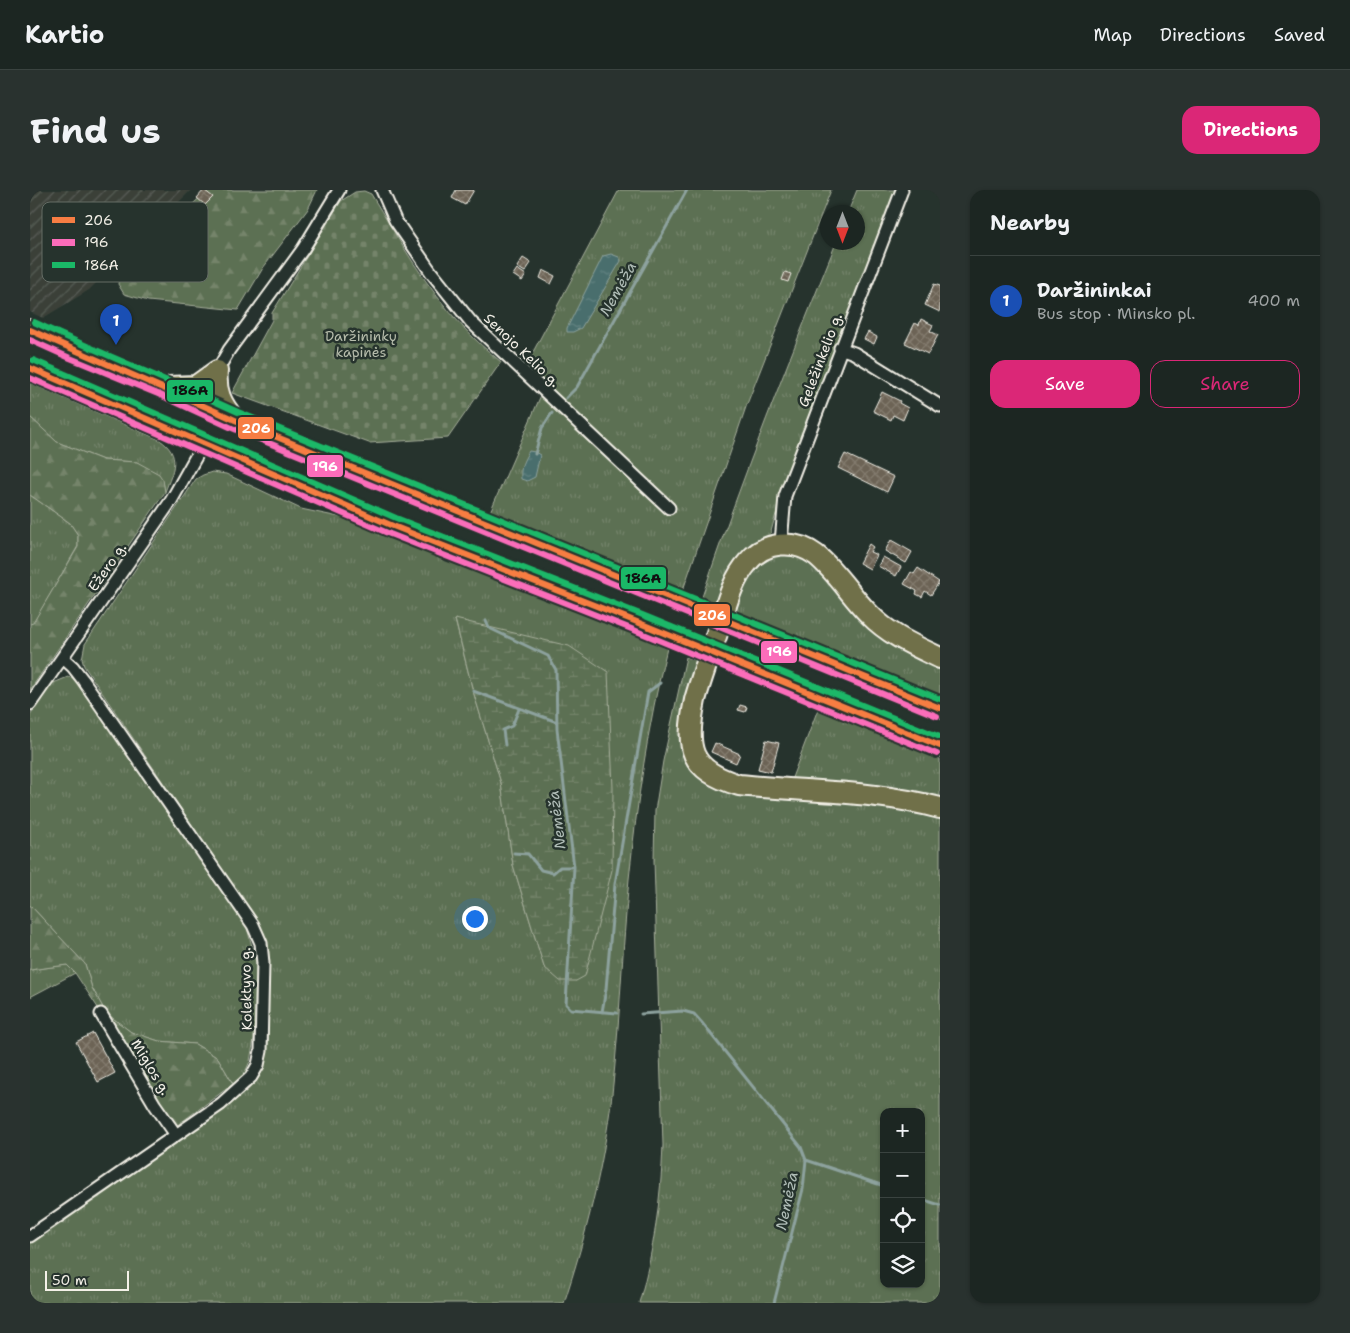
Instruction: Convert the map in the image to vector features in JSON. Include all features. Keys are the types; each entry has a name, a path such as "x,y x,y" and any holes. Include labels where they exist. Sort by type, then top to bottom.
{"highway":[{"path":"30,330 235,420 940,708"},
{"path":"30,368 394,526 637,622 940,746"},
{"path":"161,386 188,388 196,386 217,371"},
{"path":"217,371 218,394 224,406 235,420"},
{"path":"940,658 899,638 870,616 825,563 815,554 803,547 781,543 768,547 748,561 739,574 729,597 695,700 690,741 693,753 700,764 722,780 739,786 878,795 916,801 940,808"}],"street":[{"path":"217,371 229,350 303,249 339,190"},
{"name":"Senojo Kelio g.","path":"382,190 395,220 431,272 471,322 669,508"},
{"name":"Geležinkelio g.","path":"781,543 785,496 902,190"},
{"path":"840,348 854,353 940,406"},
{"name":"Ežero g.","path":"30,704 171,501 204,444"},
{"name":"Kolektyvo g.","path":"30,1236 221,1104 251,1078 258,1065 261,1051 263,963 261,943 253,925 89,688 73,667 63,658"},
{"name":"Miglos g.","path":"102,1014 155,1105 176,1135"}],"shaded area":[{"path":"30,190 191,190 179,202 42,202 42,282 97,282 89,290 43,318 30,312"}],"green space":[{"path":"208,190 317,190 308,209 263,268 238,310 148,301 124,294 118,282 208,282 208,202 195,202"},
{"path":"619,190 831,190 825,205 820,205 820,218 747,404 683,590 490,512 545,386 525,367"},
{"path":"857,190 897,190 783,489 770,535 755,546 721,604 702,597 783,375 833,250 865,250 865,205 851,205"},
{"name":"Daržininkų kapinės","path":"364,191 371,194 437,297 468,332 501,362 448,438 369,443 232,393 272,320 272,313 341,201 355,192"},
{"path":"30,383 160,440 171,452 174,464 165,492 163,481 137,462 103,460 57,442 30,417"},
{"path":"30,417 57,442 103,460 137,462 159,474 163,480 165,492 30,690 30,624 33,623 78,547 78,535 70,523 30,495"},
{"path":"212,472 226,474 301,509 353,520 667,648 649,734 636,821 629,879 609,1120 593,1200 580,1252 564,1303 30,1303 30,1243 227,1107 249,1089 260,1076 266,1059 269,960 266,942 254,916 84,666 82,659 85,644 196,479","holes":["455,620 576,981 544,967 513,865 501,783 473,691"]},
{"path":"30,495 70,523 78,535 78,546 33,624 30,624"},
{"path":"771,552 799,553 940,664 940,695 730,611 742,582"},
{"path":"455,619 569,646 608,672 613,788 612,870 585,976 576,981 560,981 544,967 513,865 501,783 473,691"},
{"path":"686,657 701,662 686,711 706,779 902,808 940,817 940,1303 639,1303 656,1225 663,1145 654,860 655,811 663,761"},
{"path":"68,677 79,679 247,928 256,961 254,1039 250,1061 244,1075 233,1084 218,1058 195,1044 159,1041 131,1032 106,1013 92,988 85,964 30,905 30,715 51,684"},
{"path":"818,709 940,759 940,800 790,783"},
{"path":"30,905 85,964 92,988 106,1013 131,1032 159,1041 195,1044 218,1058 233,1084 176,1126 75,973 67,965 30,970"},
{"path":"67,965 75,973 30,997 30,970"}],"water":[{"path":"611,254 619,257 621,261 581,328 573,332 567,332 567,328 603,256"},
{"path":"529,451 540,455 535,477 527,481 521,479 521,471"}],"building":[{"path":"204,190 213,197 208,202 202,202 197,198"},
{"path":"456,190 474,190 465,205 452,198"},
{"path":"523,258 531,263 525,272 517,267"},
{"path":"517,269 526,275 522,281 513,275"},
{"path":"543,270 555,276 551,284 540,278"},
{"path":"785,272 791,274 788,282 782,280"},
{"path":"934,284 940,286 940,312 925,305"},
{"path":"921,319 933,325 930,331 938,335 928,354 905,343 915,323 919,325"},
{"path":"868,332 877,337 874,344 864,339"},
{"path":"882,392 900,401 899,403 908,408 903,420 893,415 891,420 873,411"},
{"path":"845,454 894,477 887,492 838,468"},
{"path":"891,540 912,552 906,563 885,551"},
{"path":"869,544 873,547 870,552 877,555 870,569 859,563"},
{"path":"883,557 901,567 896,576 878,566"},
{"path":"918,568 939,582 931,595 925,591 922,597 916,594 917,591 904,584 911,572 914,574"},
{"path":"740,705 747,707 745,712 738,710"},
{"path":"766,740 779,743 771,772 758,769"},
{"path":"715,743 740,754 736,763 711,752"},
{"path":"93,1033 115,1073 98,1082 76,1042"}],"waterway":[{"name":"Nemėža","path":"566,398 577,387 687,190"},
{"name":"Nemėža","path":"535,454 542,428 552,413"},
{"name":"Nemėža","path":"486,621 489,628 548,656 556,670 557,729 574,867 566,1004 571,1009 617,1013"},
{"path":"602,1012 606,989 615,884 648,692 660,683"},
{"path":"473,691 557,722"},
{"path":"505,745 503,730 512,726 519,709"},
{"path":"514,853 528,854 541,870 553,873 560,867 574,867"},
{"name":"Nemėža","path":"641,1014 683,1011 694,1014 801,1147 806,1160 803,1189 774,1303"},
{"path":"806,1160 880,1185"},
{"path":"925,1200 940,1205"}],"transit line":[{"name":"186A","path":"34,322 238,412 940,699"},
{"name":"206","path":"30,330 235,420 940,708"},
{"name":"196","path":"30,340 158,394 232,428 937,716"},
{"name":"186A","path":"33,360 396,518 640,614 940,737"},
{"name":"206","path":"30,368 393,526 637,622 940,746"},
{"name":"196","path":"30,378 390,534 634,630 937,754"}],"place":[{"name":"Daržininkai","path":"116,345"}]}
